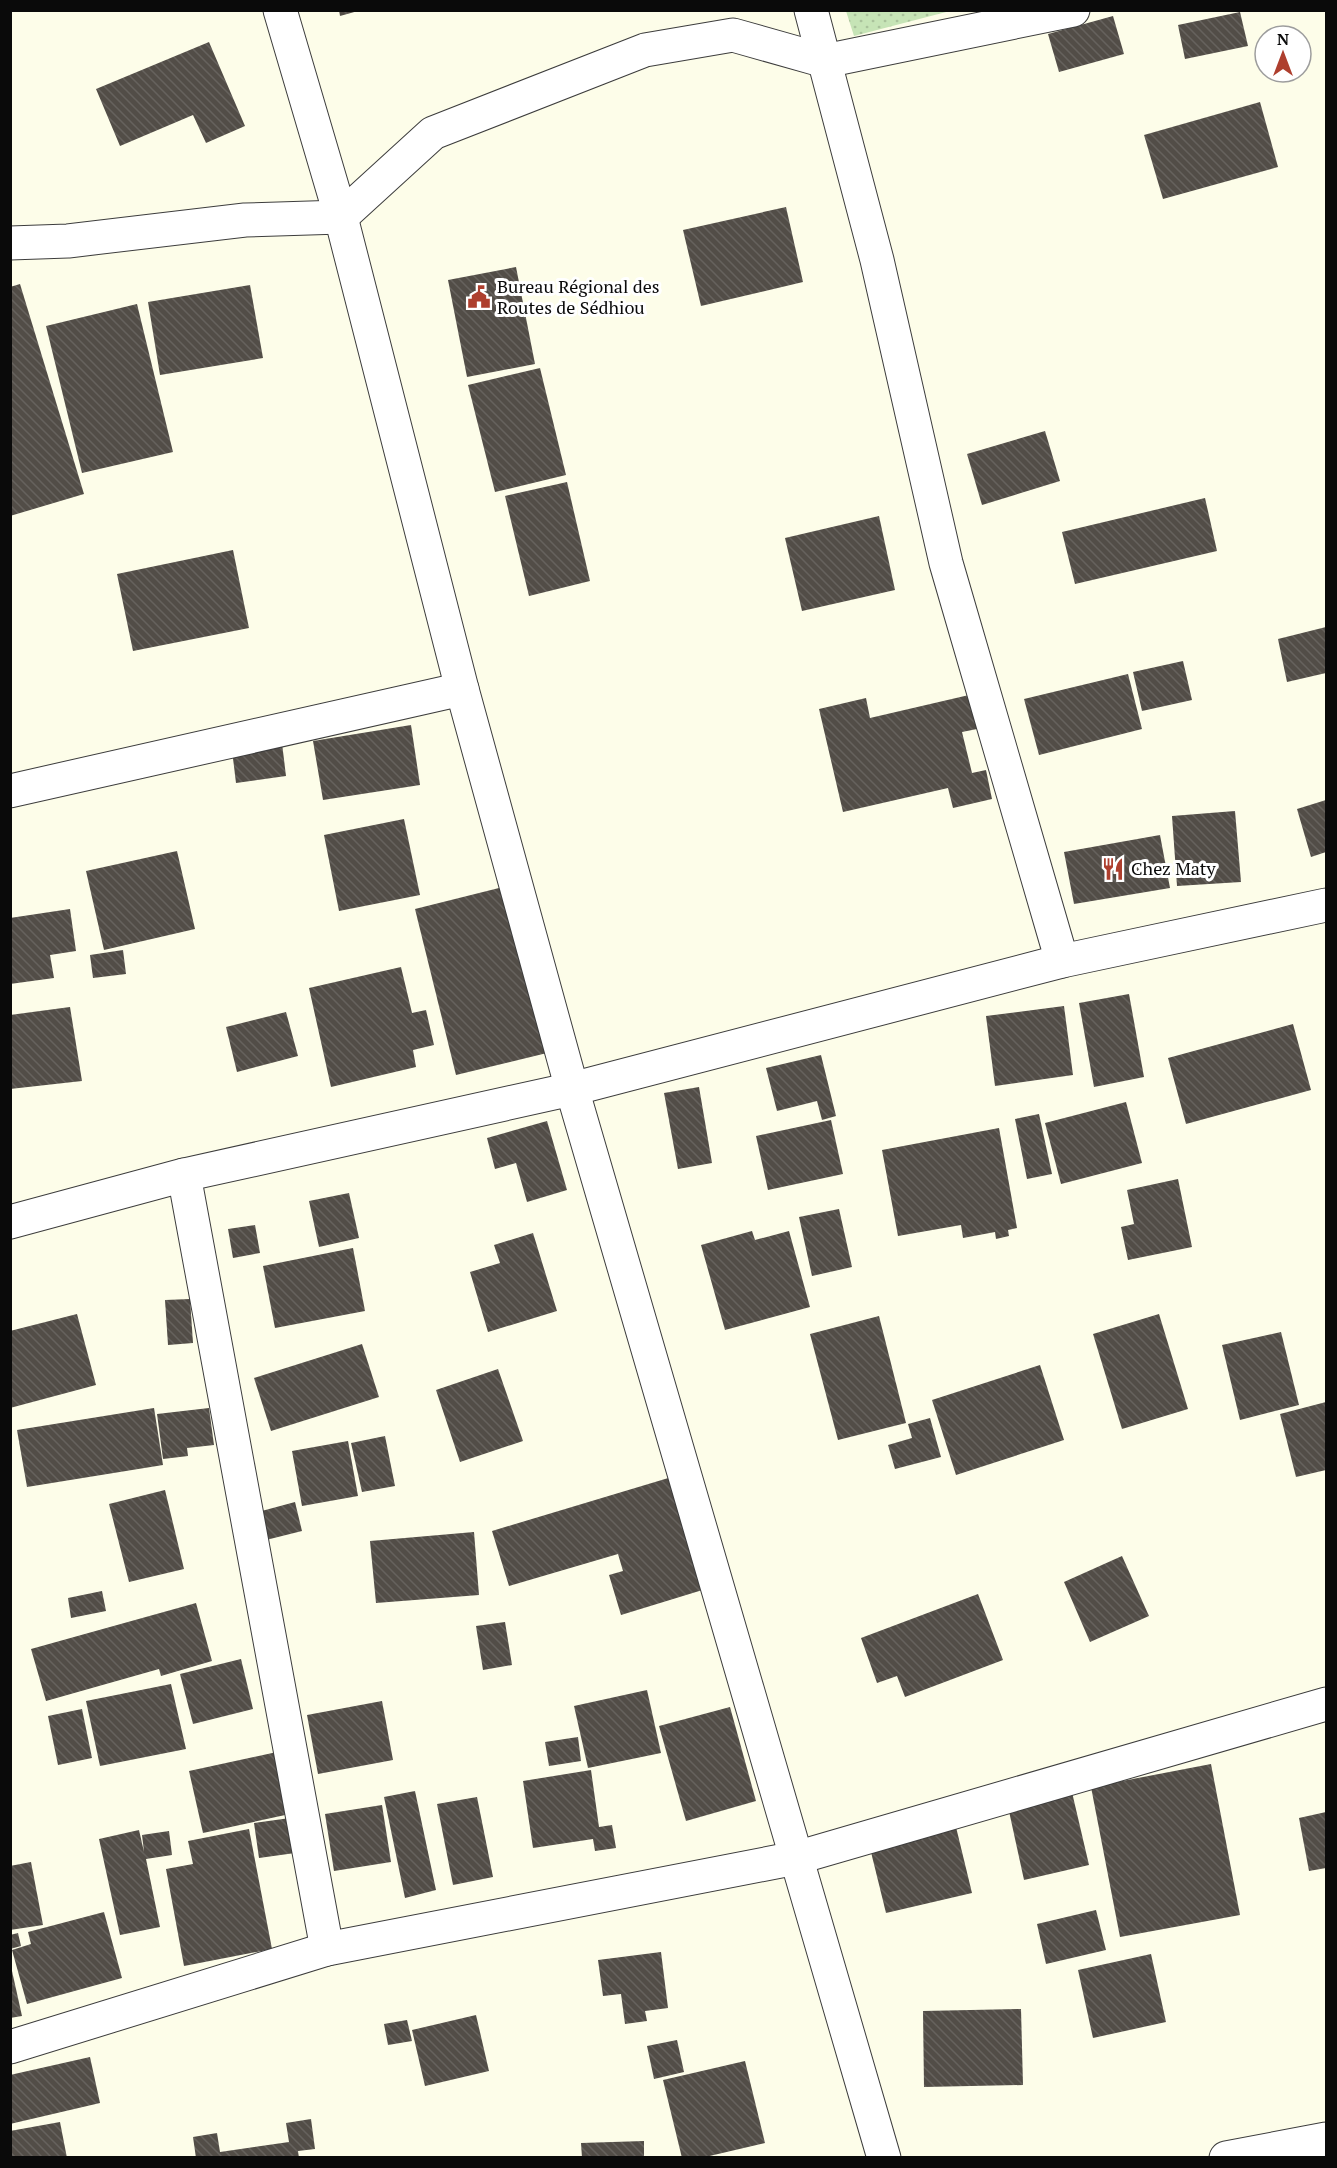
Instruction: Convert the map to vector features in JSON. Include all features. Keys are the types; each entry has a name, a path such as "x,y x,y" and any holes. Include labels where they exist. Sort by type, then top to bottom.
{"street":[{"path":"280,10 341,217 462,689 572,1089 884,2157"},
{"path":"811,10 877,260 946,563 1062,961"},
{"path":"10,243 68,241 245,220 341,217 433,133 645,50 733,34 825,61 1072,10"},
{"path":"10,791 462,689"},
{"path":"10,1222 184,1175 572,1089 1062,961 1326,905"},
{"path":"184,1175 327,1949"},
{"path":"10,2047 327,1949 796,1858 1326,1704"},
{"path":"1226,2157 1326,2139"}],"green space":[{"path":"846,10 950,11 854,36"}],"building":[{"path":"339,10 358,10 358,11 340,16"},
{"path":"1240,12 1248,46 1185,59 1178,25"},
{"path":"1113,16 1124,54 1059,72 1048,34"},
{"path":"209,42 245,126 206,143 193,115 120,146 96,89"},
{"path":"1260,102 1278,167 1163,199 1144,135"},
{"path":"786,207 803,282 701,306 683,230"},
{"path":"516,267 535,364 467,377 448,280"},
{"path":"20,284 84,494 10,516 10,287"},
{"path":"250,285 263,358 160,375 148,302"},
{"path":"137,304 173,452 82,473 46,326"},
{"path":"540,368 566,475 495,492 468,385"},
{"path":"1045,431 1060,481 982,505 967,454"},
{"path":"567,482 590,581 529,596 505,496"},
{"path":"1205,498 1217,551 1075,584 1062,532"},
{"path":"879,516 895,590 802,611 785,538"},
{"path":"233,550 249,628 133,651 117,574"},
{"path":"1326,627 1326,673 1287,682 1278,639"},
{"path":"1183,661 1192,700 1142,711 1133,672"},
{"path":"1128,674 1142,729 1039,755 1024,699"},
{"path":"969,695 977,729 962,732 972,773 986,770 992,799 953,808 948,788 843,812 819,709 866,698 870,718"},
{"path":"411,725 420,785 323,800 313,741"},
{"path":"281,735 286,776 236,783 231,742"},
{"path":"1326,800 1326,852 1311,857 1297,809"},
{"path":"1235,811 1241,882 1177,886 1172,816"},
{"path":"404,819 420,895 339,911 324,835"},
{"path":"1160,835 1170,888 1074,904 1064,852"},
{"path":"177,851 195,929 104,950 86,871"},
{"path":"507,886 547,1053 456,1075 415,909"},
{"path":"70,909 76,951 50,955 54,978 10,984 10,918"},
{"path":"123,950 126,974 93,978 90,955"},
{"path":"401,967 412,1013 426,1010 434,1045 413,1050 416,1067 331,1087 309,988"},
{"path":"1129,994 1144,1077 1094,1087 1079,1003"},
{"path":"1064,1006 1073,1075 995,1086 986,1016"},
{"path":"70,1007 82,1081 10,1089 10,1015"},
{"path":"286,1012 298,1056 237,1072 226,1027"},
{"path":"1293,1024 1311,1090 1186,1124 1168,1058"},
{"path":"821,1055 836,1116 822,1120 817,1101 777,1111 766,1068"},
{"path":"699,1087 712,1163 678,1169 664,1093"},
{"path":"1126,1102 1142,1163 1061,1184 1045,1123"},
{"path":"1039,1114 1052,1174 1027,1179 1015,1119"},
{"path":"831,1120 843,1174 768,1190 756,1136"},
{"path":"547,1121 567,1190 527,1202 516,1163 495,1169 487,1138"},
{"path":"999,1128 1017,1228 1008,1230 1009,1236 996,1239 995,1232 963,1238 961,1225 898,1236 882,1150"},
{"path":"1178,1179 1192,1247 1128,1260 1121,1227 1134,1224 1127,1190"},
{"path":"349,1193 359,1238 319,1247 309,1201"},
{"path":"839,1209 852,1267 812,1276 799,1217"},
{"path":"255,1225 260,1253 233,1258 228,1229"},
{"path":"752,1231 755,1240 789,1231 810,1307 725,1330 701,1245"},
{"path":"533,1233 557,1311 488,1332 470,1272 500,1263 494,1245"},
{"path":"353,1248 365,1311 275,1328 263,1266"},
{"path":"190,1299 193,1343 168,1345 165,1300"},
{"path":"77,1314 96,1385 10,1408 10,1331"},
{"path":"1159,1314 1188,1409 1122,1429 1093,1334"},
{"path":"879,1316 906,1423 838,1440 810,1334"},
{"path":"1281,1332 1299,1405 1240,1420 1222,1345"},
{"path":"362,1344 379,1397 271,1431 254,1378"},
{"path":"1040,1365 1064,1440 956,1475 932,1400"},
{"path":"498,1369 523,1441 460,1462 436,1390"},
{"path":"1326,1402 1326,1470 1296,1477 1280,1414"},
{"path":"154,1408 163,1465 27,1487 17,1430"},
{"path":"209,1408 214,1445 187,1448 188,1456 163,1459 157,1414"},
{"path":"930,1418 941,1457 895,1469 888,1445 912,1438 908,1424"},
{"path":"385,1436 395,1486 362,1492 351,1443"},
{"path":"348,1441 358,1496 302,1506 292,1451"},
{"path":"675,1476 709,1588 621,1615 609,1575 623,1571 618,1554 509,1586 492,1531"},
{"path":"165,1490 184,1569 129,1582 109,1504"},
{"path":"295,1502 302,1531 266,1540 258,1512"},
{"path":"474,1532 479,1595 376,1603 370,1541"},
{"path":"1122,1556 1149,1616 1090,1642 1064,1582"},
{"path":"102,1591 106,1611 71,1618 68,1598"},
{"path":"978,1594 1003,1660 905,1697 897,1676 877,1683 861,1638"},
{"path":"196,1603 212,1661 161,1676 159,1669 46,1701 31,1649"},
{"path":"505,1622 512,1665 483,1670 476,1626"},
{"path":"241,1659 253,1709 193,1724 180,1674"},
{"path":"171,1684 186,1749 100,1766 86,1701"},
{"path":"647,1690 661,1753 588,1768 574,1706"},
{"path":"382,1701 393,1760 318,1774 307,1715"},
{"path":"730,1707 756,1801 686,1821 659,1726"},
{"path":"82,1709 92,1758 58,1765 48,1716"},
{"path":"578,1737 581,1761 549,1766 545,1742"},
{"path":"286,1750 299,1812 203,1833 189,1771"},
{"path":"1211,1764 1240,1915 1120,1937 1091,1787"},
{"path":"591,1770 599,1827 612,1825 616,1848 595,1851 593,1839 533,1848 523,1781"},
{"path":"1071,1788 1089,1865 1024,1880 1007,1802"},
{"path":"415,1791 436,1890 405,1898 384,1797"},
{"path":"477,1797 493,1877 453,1885 437,1804"},
{"path":"382,1805 391,1862 334,1871 325,1814"},
{"path":"1326,1812 1326,1868 1309,1871 1299,1818"},
{"path":"290,1818 295,1853 259,1858 254,1823"},
{"path":"956,1827 972,1893 886,1913 870,1848"},
{"path":"249,1829 272,1949 184,1966 166,1869 193,1864 188,1841"},
{"path":"139,1830 144,1852 142,1835 169,1831 172,1855 146,1859 160,1927 120,1935 99,1839"},
{"path":"31,1862 43,1925 10,1930 10,1866"},
{"path":"1096,1910 1106,1950 1046,1964 1037,1924"},
{"path":"104,1912 122,1978 27,2004 12,1950 31,1944 28,1932"},
{"path":"18,1933 21,1946 10,1949 10,1935"},
{"path":"661,1952 668,2008 645,2011 647,2021 625,2024 621,1994 603,1996 598,1960"},
{"path":"1151,1954 1166,2022 1093,2038 1078,1970"},
{"path":"10,1962 22,2016 10,2018"},
{"path":"1021,2009 1023,2085 924,2087 923,2011"},
{"path":"476,2015 489,2071 425,2086 412,2030"},
{"path":"407,2020 412,2041 388,2045 384,2024"},
{"path":"677,2040 684,2072 654,2079 647,2046"},
{"path":"90,2057 100,2103 10,2124 10,2075"},
{"path":"745,2061 765,2143 701,2158 682,2158 663,2080"},
{"path":"311,2119 315,2149 298,2151 299,2158 196,2158 193,2137 217,2133 220,2152 289,2142 286,2123"},
{"path":"60,2122 67,2158 10,2158 10,2131"},
{"path":"644,2141 644,2158 582,2158 581,2143"}],"place":[{"name":"Bureau Régional des Routes de Sédhiou","path":"479,297"},
{"name":"Chez Maty","path":"1113,869"}]}
